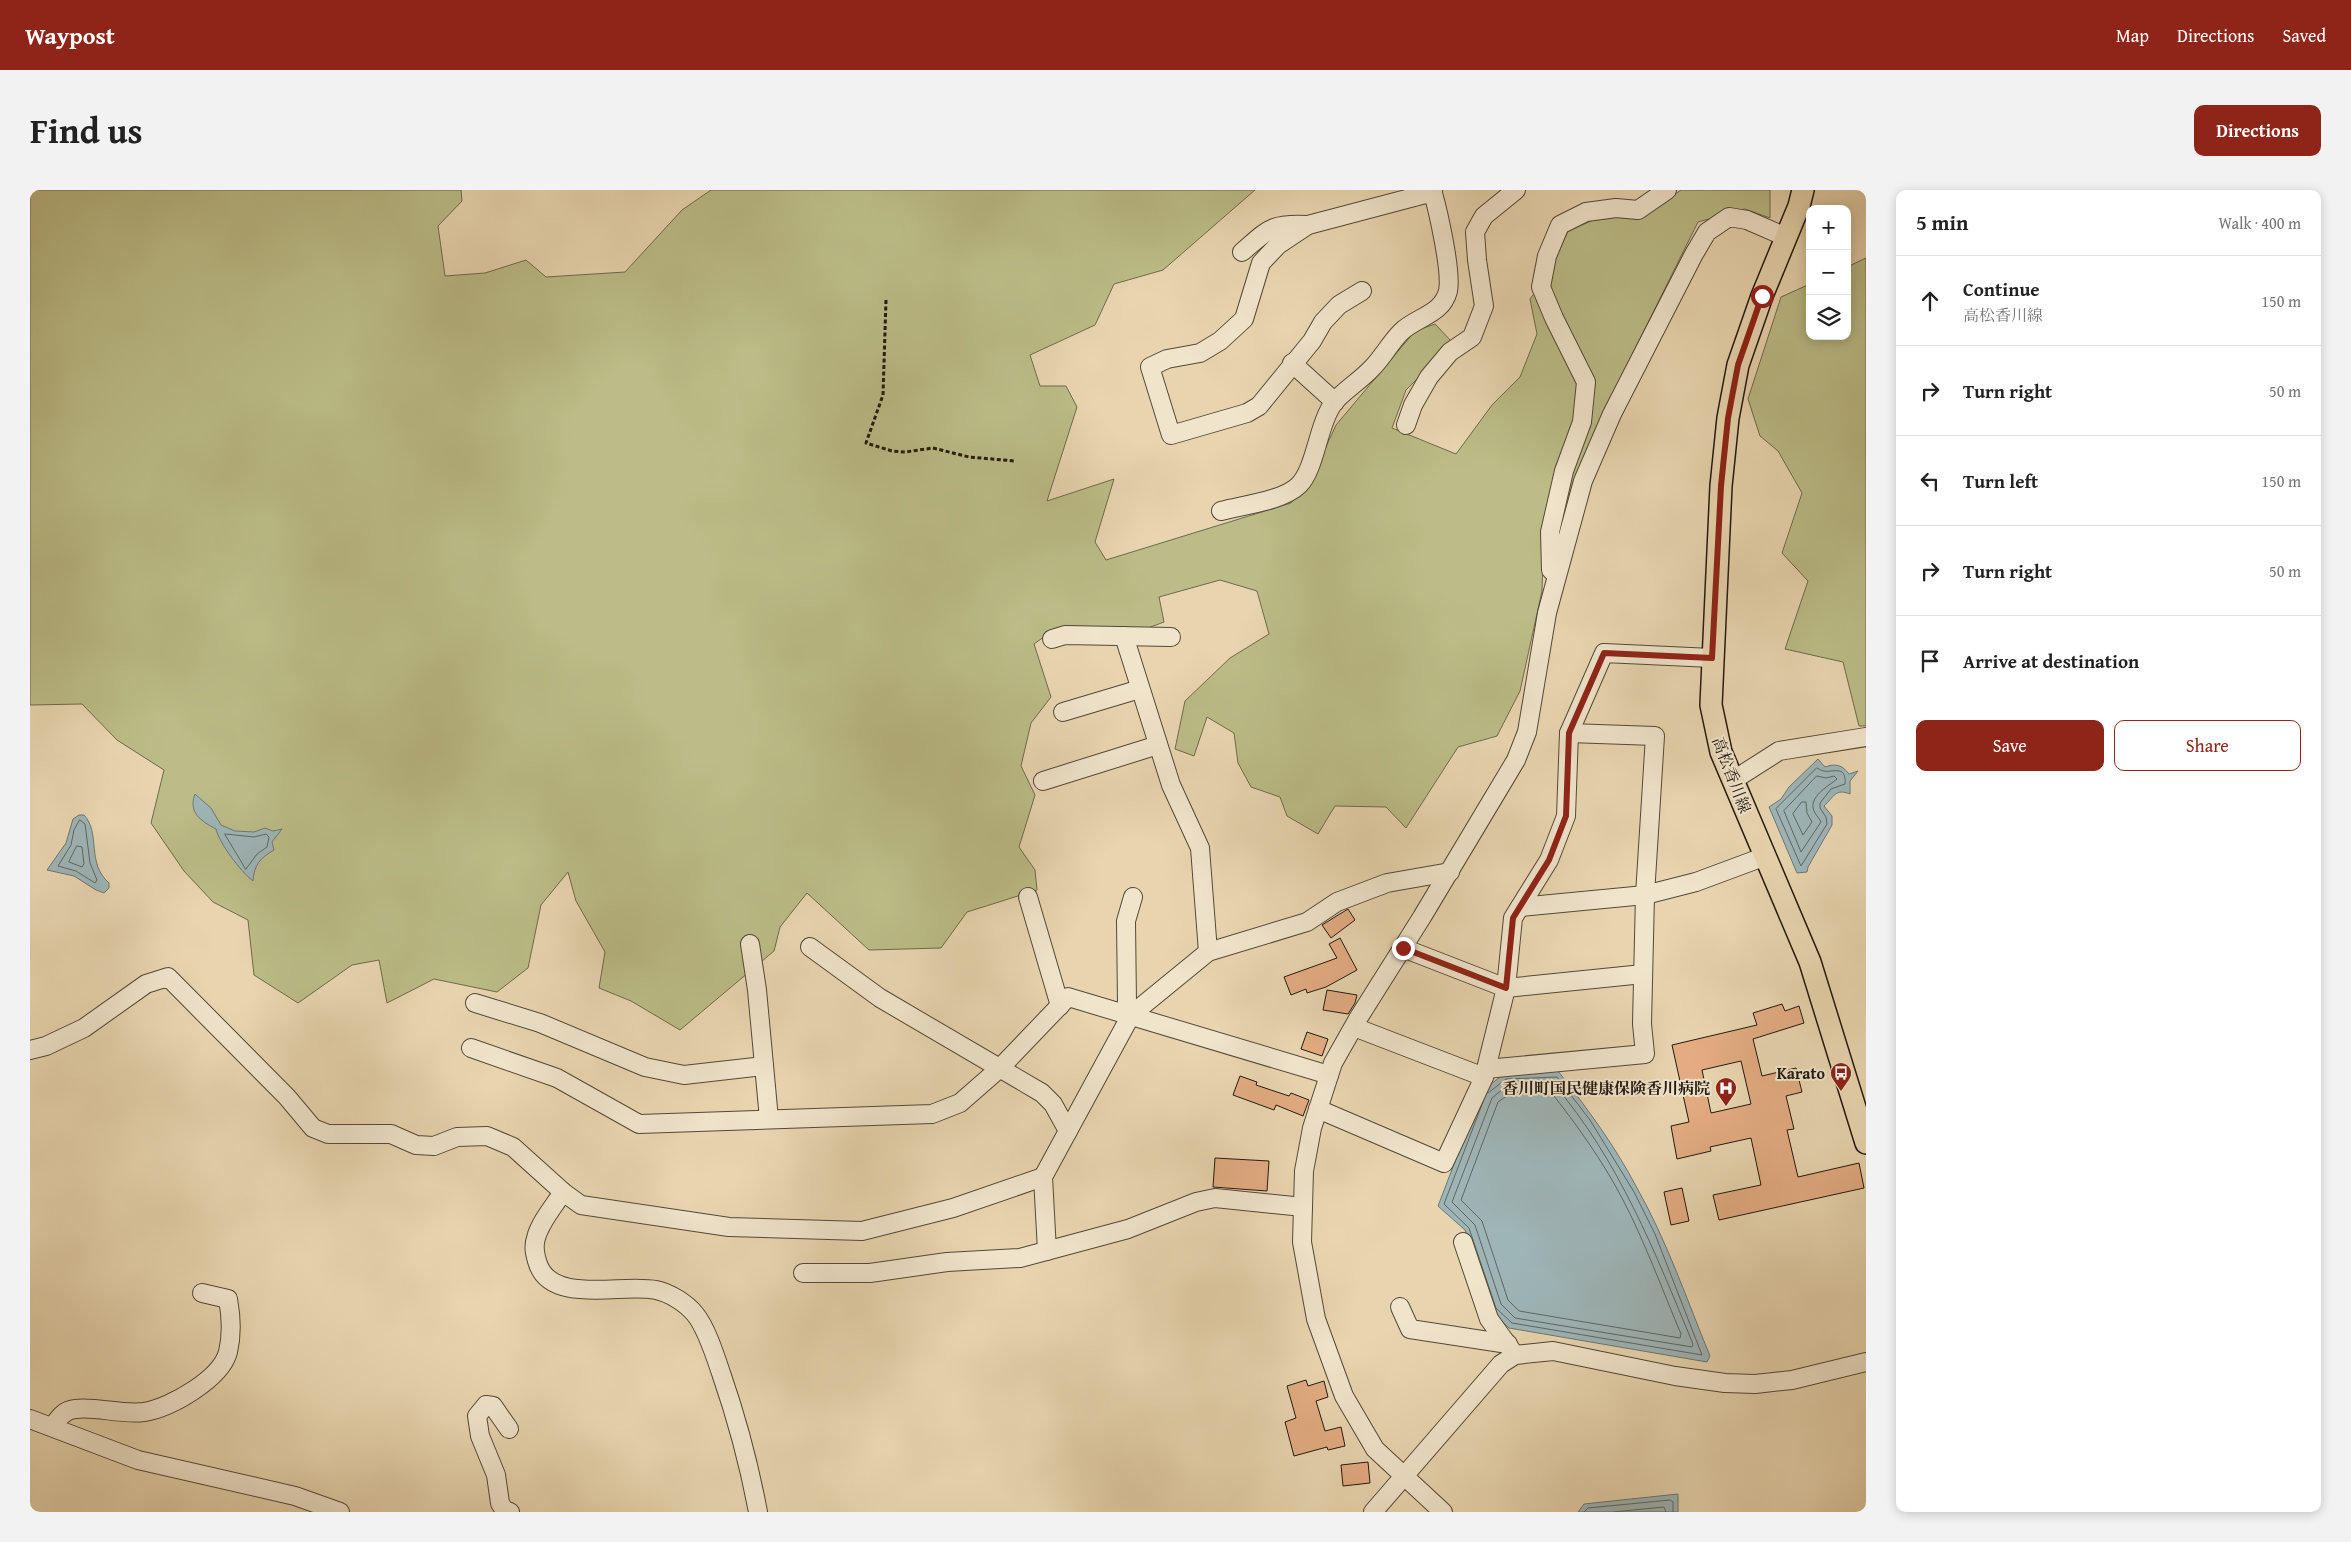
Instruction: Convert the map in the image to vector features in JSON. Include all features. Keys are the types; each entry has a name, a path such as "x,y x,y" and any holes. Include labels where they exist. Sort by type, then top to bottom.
{"main road":[{"name":"高松香川線","path":"1803,190 1799,206 1762,296 1738,365 1728,418 1721,486 1711,705 1715,731 1732,780 1810,962 1866,1143"}],"street":[{"path":"1406,425 1413,405 1429,376 1450,352 1472,337 1484,306 1475,232 1484,216 1516,190"},
{"path":"1557,577 1551,570 1550,532 1564,471 1582,422 1586,382 1554,318 1541,287 1547,256 1560,225 1586,212 1616,208 1638,210 1667,190"},
{"path":"1221,511 1285,495 1300,484 1309,465 1317,439 1334,402 1373,368 1401,332 1439,309 1448,291 1444,249 1432,191 1308,225 1285,224 1272,227 1242,252"},
{"path":"1443,1512 1375,1449 1344,1396 1316,1319 1302,1242 1304,1170 1318,1109 1329,1075 1354,1027 1450,872 1516,760 1527,732 1547,613 1583,481 1612,414 1706,232 1729,217 1747,220 1786,237"},
{"path":"1308,225 1278,245 1260,263 1244,319 1220,341 1200,353 1166,359 1150,367 1171,435 1247,413 1259,406 1339,305 1362,291"},
{"path":"1292,364 1334,402"},
{"path":"1052,639 1065,635 1171,637"},
{"path":"1124,636 1171,785 1200,848 1208,952"},
{"path":"1318,1109 1444,1163 1485,1073 1506,988 1513,918 1549,860 1566,816 1569,733 1604,653 1712,658"},
{"path":"1063,712 1140,688"},
{"path":"1354,1027 1485,1073 1646,1054 1642,1024 1645,895 1655,736 1569,733"},
{"path":"1732,780 1779,751 1866,737"},
{"path":"1043,781 1158,745"},
{"path":"1520,907 1645,895 1696,882 1766,856"},
{"path":"1047,1251 1043,1177 1131,1015 1208,952 1307,922 1337,902 1387,883 1450,872"},
{"path":"1028,897 1060,1006"},
{"path":"1131,1015 1127,1004 1126,921 1133,897"},
{"path":"750,944 757,990 770,1119"},
{"path":"810,947 880,998 1042,1093 1053,1104 1068,1130"},
{"path":"1403,948 1506,988 1643,974"},
{"path":"30,1050 46,1046 84,1028 146,984 168,977 287,1097 313,1128 328,1134 391,1134 416,1145 434,1146 457,1137 487,1136 513,1147 563,1192 581,1205 729,1227 862,1231 953,1208 1043,1177"},
{"path":"471,1048 557,1078 639,1124 932,1114 960,1103 1000,1068 1068,997 1329,1075"},
{"path":"476,1004 540,1023 645,1067 684,1075 764,1066"},
{"path":"563,1192 536,1237 534,1252 539,1267 550,1281 566,1288 656,1290 680,1300 696,1314 714,1351 740,1429 749,1462 758,1512"},
{"path":"803,1273 870,1273 947,1262 1020,1258 1128,1229 1196,1202 1215,1198 1303,1207"},
{"path":"1463,1242 1489,1319 1512,1349"},
{"path":"52,1427 59,1416 74,1409 143,1412 164,1407 180,1399 207,1379 220,1366 228,1352 231,1316 228,1299 202,1293"},
{"path":"1400,1307 1410,1329 1512,1349 1554,1351 1675,1376 1725,1383 1755,1384 1792,1380 1866,1362"},
{"path":"1373,1512 1512,1349"},
{"path":"509,1429 493,1406 486,1405 477,1416 480,1436 496,1475 500,1503 504,1510 510,1512"},
{"path":"30,1419 138,1460 295,1496 340,1512"}],"path":[{"path":"886,300 883,395 866,443 892,451 905,452 933,448 970,457 1015,461"}],"green space":[{"path":"30,190 461,190 462,201 438,226 445,276 485,273 526,260 546,277 625,272 682,210 711,190 1255,190 1163,270 1114,284 1095,325 1030,355 1040,386 1066,386 1077,407 1047,501 1114,479 1095,542 1106,560 1291,503 1314,473 1336,425 1415,331 1435,324 1453,343 1406,390 1392,428 1456,454 1492,405 1520,377 1537,334 1530,299 1549,274 1568,231 1600,217 1641,218 1681,190 1770,190 1770,218 1745,209 1698,222 1609,401 1563,523 1544,523 1542,591 1520,691 1497,736 1458,747 1406,828 1386,807 1335,806 1318,834 1287,816 1280,797 1251,787 1238,763 1234,733 1207,717 1194,756 1175,749 1185,701 1230,658 1269,634 1257,591 1220,580 1159,597 1164,622 1132,634 1055,629 1034,644 1051,697 1031,723 1021,766 1035,795 1019,847 1035,870 1037,890 967,912 941,948 869,950 807,893 780,927 774,951 680,1030 631,1001 599,988 605,952 576,901 568,872 541,905 528,968 497,992 434,979 387,1003 379,960 352,965 298,1003 254,975 248,920 213,902 184,871 151,823 164,770 117,740 82,704 30,705"},
{"path":"1866,258 1866,726 1859,726 1843,662 1785,649 1808,581 1782,553 1802,493 1778,451 1760,436 1748,399 1781,297 1806,286 1806,340 1851,340 1851,265"}],"water":[{"path":"1818,759 1825,767 1838,766 1849,774 1858,771 1850,781 1850,794 1845,792 1838,793 1824,806 1832,816 1832,825 1807,872 1797,873 1769,807 1781,799 1789,787"},
{"path":"195,794 211,808 221,825 235,831 254,832 265,828 273,831 282,829 272,842 274,850 261,859 256,866 253,881 231,857 221,842 216,829 197,816 193,806"},
{"path":"79,815 84,815 89,822 92,830 95,857 102,875 109,883 109,888 104,893 74,876 47,870 66,843 73,819"},
{"path":"1558,1071 1610,1142 1648,1208 1710,1356 1707,1362 1509,1328 1491,1311 1465,1230 1438,1206 1482,1091 1504,1074"},
{"path":"1678,1494 1678,1512 1578,1512 1584,1504"}],"building":[{"path":"1348,909 1355,920 1331,938 1322,925"},
{"path":"1340,938 1357,970 1326,987 1307,993 1306,989 1291,995 1284,977 1337,958 1329,944"},
{"path":"1327,990 1357,995 1355,1003 1348,1014 1323,1010"},
{"path":"1782,1004 1785,1011 1799,1006 1804,1023 1753,1039 1762,1076 1796,1068 1802,1092 1786,1096 1794,1129 1787,1130 1798,1177 1859,1163 1864,1188 1719,1220 1713,1195 1761,1185 1751,1138 1710,1147 1711,1151 1677,1159 1671,1126 1689,1122 1672,1045 1757,1025 1753,1013","holes":["1741,1061 1751,1104 1711,1113 1702,1070"]},
{"path":"1307,1032 1328,1039 1322,1056 1301,1049"},
{"path":"1240,1076 1257,1082 1256,1085 1289,1096 1291,1093 1309,1100 1303,1116 1276,1105 1274,1110 1233,1095"},
{"path":"1215,1158 1269,1161 1267,1191 1213,1187"},
{"path":"1682,1188 1689,1221 1671,1225 1664,1192"},
{"path":"1306,1380 1308,1386 1324,1381 1328,1397 1316,1401 1325,1431 1341,1427 1345,1446 1328,1450 1327,1447 1294,1456 1285,1422 1296,1418 1287,1386"},
{"path":"1368,1462 1370,1483 1343,1486 1341,1465"}],"place":[{"name":"Karato","path":"1841,1092"},
{"name":"香川町国民健康保険香川病院","path":"1726,1107"}],"route":[{"path":"1403,948 1506,988 1513,918 1549,860 1566,816 1569,733 1604,653 1712,658 1721,486 1728,418 1738,365 1762,296"}]}
